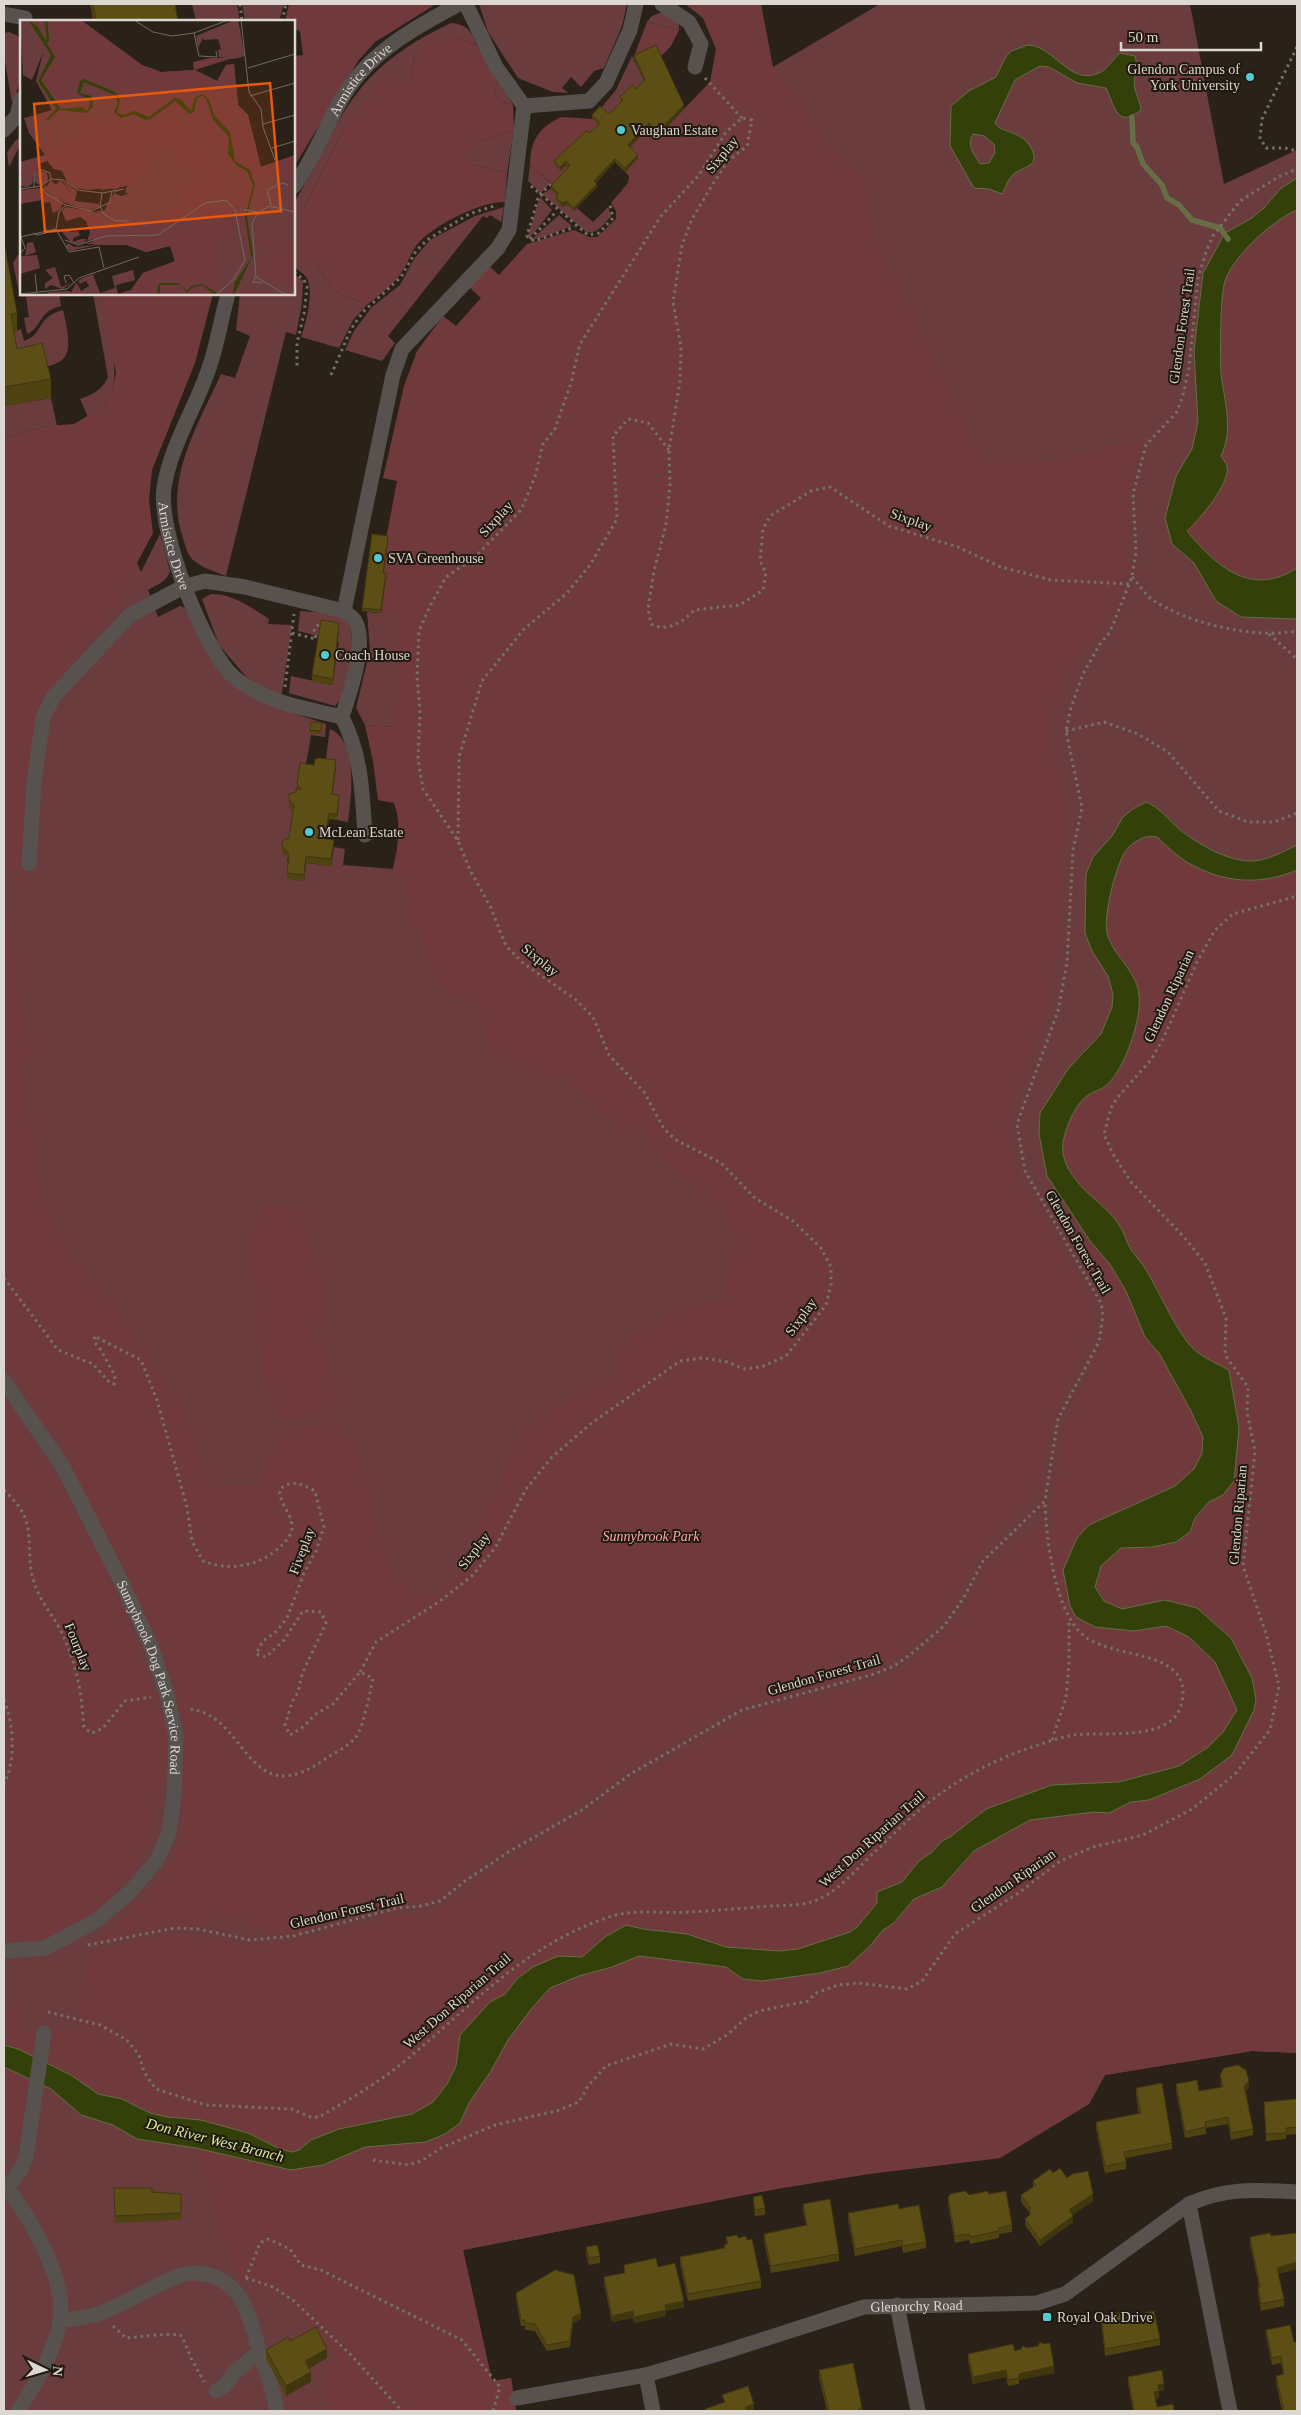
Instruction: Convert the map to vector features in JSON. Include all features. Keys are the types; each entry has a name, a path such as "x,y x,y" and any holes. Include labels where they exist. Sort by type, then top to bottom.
{"street":[{"name":"Armistice Drive","path":"295,184 344,94 373,58 396,41 459,4"},
{"path":"344,611 393,375 402,349 498,248 509,230 524,106 496,66 466,4"},
{"path":"524,106 589,101 606,82 630,30 636,4"},
{"path":"662,4 689,22 701,44 695,67"},
{"path":"4,14 24,14"},
{"path":"4,130 19,118"},
{"name":"Armistice Drive","path":"228,295 208,370 168,469 164,489 165,513 183,587 210,646 229,672 253,690 283,703 342,717"},
{"path":"30,864 38,742 43,718 53,697 130,615 183,587 205,582 245,587 344,611 355,620 360,634 356,665 342,717 354,739 360,766 365,835"},
{"name":"Sunnybrook Dog Park Service Road","path":"4,1381 63,1467 124,1587 152,1646 176,1736 174,1797 170,1833 158,1860 131,1891 96,1921 46,1948 4,1951"},
{"path":"18,2411 38,2381 60,2320 60,2300 47,2256 30,2224 5,2186 22,2168 34,2104 44,2033"},
{"name":"Glenorchy Road","path":"517,2398 646,2375 864,2307 1028,2304 1050,2301 1065,2294 1189,2204 1208,2196 1229,2191 1297,2192"},
{"path":"1189,2204 1230,2411"},
{"path":"60,2320 80,2320 114,2309 176,2277 189,2273 202,2273 218,2277 241,2300 273,2388 277,2411"},
{"path":"897,2305 918,2411"},
{"path":"216,2390 224,2386 235,2372 260,2351"},
{"path":"646,2375 653,2411"}],"path":[{"path":"240,4 242,20"},
{"path":"282,20 286,4"},
{"path":"1297,47 1262,119 1260,138 1266,148 1285,148 1297,151"},
{"path":"695,67 742,118"},
{"name":"Sixplay","path":"360,1672 376,1642 440,1601 473,1575 495,1548 526,1489 552,1457 593,1422 680,1361 702,1358 728,1362 744,1369 761,1367 786,1356 826,1305 831,1266 821,1248 793,1221 755,1198 721,1163 676,1140 664,1129 644,1092 609,1055 593,1017 575,999 523,963 506,946 491,908 470,870 458,841 423,789 418,759 420,713 417,676 418,631 446,577 473,558 521,510 535,477 543,444 555,429 571,383 580,344 661,216 700,175 726,132 742,118 752,120 747,146 728,161 711,186 692,219 682,245 673,302 681,347 680,382 668,450 670,486 666,525 654,572 648,608 652,624 661,628 686,619 694,610 740,605 763,590 766,573 760,561 763,529 770,516 811,491 830,487 889,526 958,547 1001,567 1052,580 1130,584"},
{"name":"Glendon Forest Trail","path":"81,1946 99,1945 175,1928 198,1929 250,1940 294,1936 397,1908 421,1906 440,1901 465,1881 510,1851 582,1810 632,1773 742,1710 874,1674 906,1658 944,1626 963,1599 983,1561 1045,1502 1058,1419 1097,1346 1103,1315 1101,1303 1025,1171 1017,1124 1018,1114 1058,1011 1067,963 1073,855 1082,808 1066,731 1071,708 1083,674 1100,644 1110,632 1130,584 1136,552 1133,494 1146,445 1176,413 1182,399 1189,368 1198,278 1206,252 1213,236 1240,201 1278,177 1297,169"},
{"path":"515,178 529,185 557,211 588,235 599,233 613,218 610,205"},
{"path":"551,184 540,195 527,236 534,241 576,227"},
{"path":"331,375 351,329 363,312 402,277 416,251 427,240 469,214 491,206 512,204"},
{"path":"530,239 557,211"},
{"path":"295,273 304,280 307,287 304,314 297,343 297,368"},
{"path":"458,841 459,757 482,681 524,629 567,593 590,565 617,519 613,436 628,420 648,423 668,450"},
{"path":"1132,577 1152,599 1188,618 1228,628 1268,634 1297,631"},
{"path":"283,703 296,600"},
{"path":"292,632 316,639 314,631 316,626 322,623"},
{"path":"1268,634 1297,659"},
{"path":"1066,731 1104,722 1138,734 1168,752 1218,811 1248,822 1274,822 1297,813"},
{"name":"Glendon Riparian","path":"372,2160 408,2165 421,2161 441,2148 496,2125 560,2110 579,2102 588,2086 606,2066 671,2044 703,2049 726,2035 746,2018 759,2011 808,2001 816,1993 838,1985 858,1983 907,1989 922,1981 954,1934 1020,1892 1060,1861 1093,1847 1143,1835 1192,1809 1234,1774 1270,1730 1279,1686 1267,1637 1243,1566 1255,1450 1247,1412 1248,1387 1225,1355 1226,1318 1205,1263 1184,1237 1131,1182 1113,1154 1104,1134 1111,1108 1155,1052 1197,962 1215,930 1233,914 1297,896"},
{"name":"Fiveplay","path":"4,1278 58,1350 93,1364 110,1384 114,1384 116,1376 95,1343 94,1336 141,1360 156,1400 187,1507 192,1540 203,1561 215,1566 234,1567 254,1563 275,1552 288,1539 292,1529 290,1518 279,1496 280,1489 286,1484 301,1484 315,1491 324,1527 316,1551 304,1573 287,1618 277,1631 263,1641 256,1654 266,1657 284,1640 304,1611 321,1612 326,1623 302,1674 298,1692 286,1717 285,1725 290,1735 303,1727 316,1714 334,1704 360,1672"},
{"name":"Fourplay","path":"4,1490 17,1503 26,1521 29,1562 34,1582 47,1610 59,1627 77,1669 84,1728 92,1733 103,1728 125,1701 168,1701"},
{"name":"West Don Riparian Trail","path":"48,2012 100,2025 127,2040 139,2055 144,2072 156,2089 206,2105 291,2109 311,2117 320,2118 396,2068 524,1959 570,1933 609,1916 625,1913 702,1912 807,1904 830,1893 934,1798 957,1782 1012,1754 1072,1735 1156,1730 1170,1722 1182,1704 1180,1681 1175,1672 1167,1665 1153,1658 1116,1651 1098,1645 1083,1636 1069,1618 1046,1539 1045,1502"},
{"name":"West Don Riparian Trail","path":"1052,1740 1066,1698 1070,1663 1069,1618"},
{"path":"168,1701 217,1719 261,1769 272,1776 297,1774 321,1762 356,1737 369,1701 372,1678 360,1672"},
{"path":"4,1700 12,1736 10,1772 4,1784"},
{"path":"246,2278 260,2243 268,2239 290,2249 301,2265 321,2270 462,2340 500,2387 493,2411"},
{"path":"218,2277 246,2278 273,2287 294,2301 351,2355 402,2411"},
{"path":"100,2313 126,2338 161,2336 174,2333 182,2336 196,2370 205,2384 216,2390"}],"green space":[{"path":"192,4 237,4 240,20 196,20"},
{"path":"242,4 284,4 279,20 245,20"},
{"path":"289,4 436,4 375,42 358,61 295,165 295,56 303,55 300,31 295,29 295,20 285,20"},
{"path":"479,4 627,4 622,26 604,68 594,71 581,87 571,77 562,88 568,93 553,92 518,78 488,32"},
{"path":"685,4 761,4 773,67 833,148 865,178 875,241 907,299 980,453 1003,464 1048,462 1145,435 1127,499 1130,539 1126,575 1115,609 1104,629 1068,670 1048,720 1052,753 1065,801 1059,942 1047,1012 1006,1123 1015,1172 1089,1296 1093,1327 1078,1366 1057,1407 1043,1454 1037,1493 986,1545 963,1583 953,1605 928,1634 896,1659 874,1672 740,1706 638,1764 581,1805 493,1856 435,1897 419,1903 336,1918 304,1931 271,1936 231,1916 193,1927 175,1926 88,1943 120,1921 149,1892 171,1862 182,1832 179,1707 165,1654 96,1510 61,1444 4,1364 4,871 20,1004 35,1060 20,1064 44,1200 67,1247 128,1323 179,1399 212,1487 256,1485 271,1453 290,1431 334,1424 356,1439 388,1567 421,1598 441,1590 480,1543 479,1517 497,1494 515,1441 532,1423 620,1373 617,1350 664,1316 728,1297 726,1274 738,1244 719,1201 676,1173 641,1128 618,1126 591,1101 562,1079 523,1068 495,1050 485,1032 479,1006 449,993 432,970 418,929 405,922 403,911 410,899 404,882 393,869 398,836 398,819 394,803 378,800 373,761 365,725 396,727 398,615 381,613 386,577 383,576 388,540 386,539 397,481 383,478 404,386 417,351 443,316 456,326 481,298 468,286 487,264 499,275 527,244 574,230 589,237 597,237 616,219 616,211 611,203 628,183 629,176 625,172 628,149 649,127 659,135 710,82 716,49 703,18"},
{"name":"Sunnybrook Park","path":"880,4 1190,4 1224,184 1297,150 1297,2053 1252,2051 1105,2075 1089,2104 1000,2158 868,2174 776,2189 463,2250 492,2381 511,2378 516,2411 4,2411 4,450 137,563 141,572 160,534 170,571 164,580 148,590 158,617 180,606 185,608 209,656 266,704 326,724 325,737 311,735 304,772 289,807 294,811 287,860 304,881 306,863 331,866 334,847 345,849 343,865 393,869 397,853 399,818 394,803 395,727 365,725 356,708 370,650 367,612 397,614 773,67"},
{"path":"665,11 679,23 679,30 647,22 652,16"},
{"path":"647,22 679,30 671,46 660,57 655,49 633,59"},
{"path":"451,23 468,29 477,45 452,36 414,58 411,83 405,83 345,127 304,208 317,264 333,290 367,305 353,320 339,348 301,337 307,315 310,290 306,277 295,268 295,204 326,143 352,100 383,66 424,37"},
{"path":"9,32 18,36 20,41 20,79 12,103 4,55 4,33"},
{"path":"452,36 477,45 498,78 494,90 498,100 513,105 514,129 478,143 464,155 470,164 507,173 505,202 472,209 438,227 421,240 399,276 388,288 367,305 333,290 317,264 300,262 300,236 304,208 345,127 382,81 411,83 414,58 434,41"},
{"path":"632,56 645,83 609,118 600,109 616,90"},
{"path":"498,78 513,105 498,100 494,90"},
{"path":"561,117 593,119 599,125 560,170 566,165 570,169 554,186 530,164 534,141 547,125"},
{"path":"514,129 507,173 470,164 463,154 478,143"},
{"path":"20,138 20,145 9,167 7,153 15,141"},
{"path":"530,164 550,183 541,193 528,181"},
{"path":"551,189 574,211 577,208 593,222 608,207 611,216 603,226 594,232 586,232 542,194"},
{"path":"540,197 552,210 530,238 528,235"},
{"path":"504,207 501,222 490,215 487,218 483,216 388,336 395,343 382,361 345,350 354,331 371,308 400,285 414,259 430,240 475,216"},
{"path":"1297,210 1297,568 1280,577 1264,580 1249,579 1236,574 1210,556 1187,531 1199,520 1205,509 1226,436 1227,410 1221,373 1224,282 1232,267 1270,227"},
{"path":"559,215 572,226 542,238 532,239"},
{"path":"18,255 20,256 20,295 59,295 61,306 54,308 44,315 35,328 27,334 24,318 29,317 26,297 20,297 13,263"},
{"path":"295,275 303,281 302,303 296,335 286,332 226,576 199,565 187,552 178,516 177,495 186,453 221,374 235,378 250,336 236,330 240,295 295,295"},
{"path":"93,295 101,295 113,350 114,379 112,392 107,403 88,417 80,399 97,391 108,377"},
{"path":"101,295 213,295 195,363 152,470 149,500 153,533 137,563 122,601 68,667 36,717 24,869 4,871 4,438 47,426 74,424 106,405 112,391 116,373"},
{"path":"63,310 68,340 64,358 58,363 48,366 17,368 11,333 21,329 24,341 35,334 48,317"},
{"path":"51,398 57,426 47,426 4,438 4,406"},
{"path":"211,594 227,596 242,602 269,619 268,624 292,625 281,699 249,680 219,645 202,599"},
{"path":"300,611 339,615 348,623 352,647 349,676 340,700 335,706 289,693 291,676 332,685 339,642 298,631"},
{"path":"330,729 339,735 349,757 351,799 348,822 337,820 325,765"},
{"path":"1157,837 1175,854 1187,862 1200,869 1227,878 1255,880 1283,875 1297,870 1297,2053 1252,2051 1105,2075 1089,2104 1000,2158 868,2174 776,2189 463,2250 492,2381 511,2378 516,2411 331,2411 321,2390 334,2357 319,2334 290,2304 233,2271 196,2148 292,2170 323,2165 365,2147 426,2142 460,2123 469,2103 491,2071 508,2040 550,1988 639,1956 726,1967 743,1979 762,1981 820,1973 870,1946 914,1899 942,1887 974,1851 1030,1820 1094,1812 1109,1813 1131,1802 1149,1800 1254,1710 1231,1638 1215,1626 1209,1617 1156,1605 1114,1606 1102,1597 1095,1587 1101,1566 1121,1548 1152,1547 1190,1532 1202,1510 1223,1495 1229,1370 1198,1354 1188,1343 1161,1301 1119,1224 1103,1206 1086,1193 1070,1173 1062,1151 1063,1139 1071,1118 1087,1096 1106,1087 1130,1051 1139,1007 1135,978 1119,957 1107,934 1105,921 1124,854 1142,838"},
{"path":"267,1205 299,1207 327,1293 324,1317 314,1331 330,1360 337,1401 302,1418 286,1419 277,1417 272,1389 262,1370 255,1315 259,1298 252,1275 248,1240 256,1218"},
{"path":"1090,1241 1109,1263 1126,1291 1145,1337 1159,1353 1191,1411 1203,1437 1202,1453 1194,1469 1175,1486 1098,1520 1063,1570 1134,1631 1166,1626 1189,1637 1215,1662 1237,1710 1223,1732 1207,1748 1179,1766 1119,1782 1070,1783 941,1841 932,1852 919,1861 902,1882 877,1892 877,1903 857,1927 850,1932 798,1949 779,1951 726,1947 687,1934 626,1925 605,1937 582,1957 558,1956 518,1978 505,1994 490,2002 460,2035 456,2066 447,2084 433,2102 412,2114 339,2129 311,2140 299,2150 291,2152 280,2149 248,2133 201,2120 167,2117 150,2113 122,2099 98,2094 71,2075 48,2064 53,2031 78,2029 80,2001 89,1952 173,1933 257,1947 340,1931 392,1915 414,1914 437,1909 510,1859 589,1811 632,1780 724,1727 754,1712 883,1680 907,1665 941,1637 960,1617 988,1570 1035,1530 1055,1530 1051,1506 1067,1422 1105,1334 1107,1310 1098,1285 1078,1249"},
{"path":"4,1400 49,1467 109,1577 162,1715 167,1733 167,1745 154,1821 148,1843 128,1877 92,1914 64,1931 44,1938 4,1942"},
{"path":"22,2004 23,2032 37,2032 34,2057 4,2045 4,2007"},
{"path":"4,2067 28,2079 20,2131 11,2148 4,2152"}],"water":[{"path":"1028,45 1038,47 1071,71 1080,75 1101,72 1120,53 1135,56 1134,85 1141,110 1127,117 1122,116 1115,108 1106,88 1077,83 1049,67 1040,66 1015,80 995,123 1001,129 1016,134 1026,141 1034,158 1031,164 1012,175 1002,194 989,189 974,188 950,146 951,106 969,91 996,77 1005,58 1011,51","holes":["973,134 984,136 994,144 995,153 989,163 980,164 970,142"]},
{"path":"1297,178 1297,210 1277,222 1255,240 1236,261 1225,281 1221,312 1221,373 1228,425 1225,446 1221,456 1227,466 1227,473 1213,501 1187,531 1222,566 1250,579 1264,580 1280,576 1297,568 1297,617 1294,619 1241,617 1216,601 1194,563 1172,544 1165,518 1176,476 1192,449 1198,422 1194,351 1203,273 1225,233 1252,218 1264,208 1280,189"},
{"name":"Don River West Branch","path":"1146,802 1160,810 1179,829 1195,840 1214,851 1234,859 1253,861 1265,859 1297,845 1297,870 1283,875 1255,880 1227,878 1200,869 1179,857 1157,837 1152,836 1139,840 1125,852 1111,891 1106,925 1110,941 1134,978 1137,986 1139,995 1138,1017 1131,1043 1120,1067 1107,1085 1089,1094 1079,1104 1065,1133 1063,1144 1063,1155 1072,1175 1118,1223 1131,1250 1143,1265 1188,1343 1201,1355 1229,1370 1239,1428 1234,1481 1223,1495 1209,1502 1195,1518 1190,1532 1176,1542 1152,1547 1121,1548 1101,1566 1095,1587 1104,1601 1122,1609 1165,1600 1197,1608 1231,1638 1252,1678 1256,1699 1254,1710 1232,1755 1200,1779 1149,1800 1131,1802 1109,1813 1094,1812 1030,1820 974,1851 942,1887 914,1899 894,1923 883,1930 870,1946 848,1966 820,1973 762,1981 743,1979 726,1967 639,1956 550,1988 508,2040 491,2071 469,2103 460,2123 445,2134 426,2142 365,2147 323,2165 291,2170 196,2148 137,2139 113,2125 81,2115 51,2089 4,2067 4,2045 18,2049 71,2075 98,2094 122,2099 150,2113 167,2117 201,2120 248,2133 280,2149 292,2152 299,2150 311,2140 339,2129 412,2114 433,2102 447,2084 456,2066 460,2035 490,2002 505,1994 518,1978 533,1967 558,1956 582,1957 605,1937 626,1925 687,1934 726,1947 779,1951 798,1949 850,1932 857,1927 877,1903 877,1892 902,1882 919,1861 932,1852 942,1841 986,1809 1052,1785 1119,1782 1179,1766 1207,1748 1223,1732 1237,1710 1215,1662 1189,1637 1166,1626 1134,1631 1095,1627 1076,1617 1070,1606 1063,1570 1077,1538 1089,1525 1175,1486 1194,1469 1202,1453 1203,1437 1191,1411 1159,1353 1145,1337 1126,1291 1109,1263 1090,1241 1047,1176 1039,1134 1040,1113 1068,1069 1101,1034 1112,1007 1113,994 1108,976 1092,951 1085,933 1086,874 1093,857 1112,836 1123,817"}],"building":[{"path":"93,4 175,4 178,20 96,20"},
{"name":"Vaughan Estate","path":"656,45 684,105 658,132 649,123 628,145 638,155 625,168 615,159 594,181 597,184 574,208 567,201 562,203 556,198 558,193 551,186 570,165 566,161 560,167 554,161 587,130 590,133 600,123 592,115 600,106 609,114 623,100 620,97 632,85 636,89 645,79 634,55"},
{"path":"4,247 17,313 11,314 17,349 42,343 51,379 4,387"},
{"name":"SVA Greenhouse","path":"372,534 388,536 381,610 362,608"},
{"name":"Coach House","path":"321,620 339,623 333,679 312,675"},
{"path":"311,722 322,723 321,731 310,730"},
{"name":"McLean Estate","path":"315,759 336,760 332,794 339,795 337,814 329,813 325,839 334,840 331,859 306,856 304,875 287,873 289,854 282,846 283,840 289,838 294,805 289,800 289,794 296,792 296,789 301,790 297,784 300,763 314,765"},
{"path":"1238,2065 1246,2070 1249,2081 1244,2086 1253,2129 1231,2133 1228,2117 1205,2122 1206,2127 1185,2132 1176,2084 1197,2080 1199,2091 1223,2087 1220,2075 1224,2068"},
{"path":"1162,2083 1172,2143 1124,2152 1126,2162 1105,2166 1096,2122 1141,2113 1136,2088"},
{"path":"1297,2099 1297,2127 1286,2128 1286,2133 1266,2134 1264,2102"},
{"path":"1060,2168 1067,2178 1072,2174 1088,2171 1093,2194 1069,2210 1073,2216 1040,2240 1025,2219 1030,2215 1030,2207 1021,2195 1036,2185 1033,2181 1050,2169 1053,2173"},
{"path":"114,2188 152,2188 152,2192 181,2194 181,2213 115,2216"},
{"path":"965,2191 969,2195 988,2191 989,2194 1006,2191 1012,2225 998,2228 999,2231 970,2237 969,2234 955,2236 948,2198 950,2194"},
{"path":"762,2195 765,2208 755,2210 753,2197"},
{"path":"830,2199 839,2254 771,2266 764,2234 807,2225 803,2204"},
{"path":"898,2204 899,2209 919,2205 926,2242 903,2246 902,2240 855,2249 848,2213"},
{"path":"1270,2233 1271,2236 1297,2233 1297,2262 1277,2268 1284,2299 1261,2304 1258,2287 1260,2287 1250,2237"},
{"path":"737,2235 738,2238 746,2236 747,2240 752,2239 761,2281 688,2294 680,2257 725,2248 724,2245 728,2244 726,2237"},
{"path":"597,2245 600,2256 589,2258 586,2247"},
{"path":"656,2258 658,2267 675,2263 684,2301 665,2305 666,2310 634,2317 633,2311 612,2316 604,2277 625,2273 624,2265"},
{"path":"555,2270 574,2275 581,2313 573,2317 570,2341 547,2345 535,2324 525,2323 525,2320 521,2320 516,2293"},
{"path":"1154,2311 1160,2339 1105,2349 1101,2315 1120,2312 1121,2318"},
{"path":"1290,2325 1294,2342 1297,2342 1297,2411 1284,2411 1276,2376 1284,2374 1281,2356 1272,2358 1266,2330"},
{"path":"316,2327 327,2349 305,2361 311,2372 286,2386 266,2350 288,2337 290,2341"},
{"path":"1040,2342 1044,2344 1050,2343 1054,2366 1019,2374 1019,2378 1008,2380 1006,2370 973,2377 968,2354 1013,2344 1015,2351 1023,2346 1027,2348 1038,2346"},
{"path":"853,2363 862,2408 859,2408 859,2411 829,2411 819,2370"},
{"path":"1162,2370 1164,2384 1158,2385 1159,2391 1154,2392 1157,2407 1173,2404 1174,2411 1134,2411 1128,2377"},
{"path":"748,2386 754,2404 745,2407 746,2411 706,2411 705,2409 725,2402 722,2395"}],"waterway":[{"path":"1132,117 1133,143 1137,147 1143,164 1162,185 1167,198 1179,205 1192,220 1220,228 1228,239"}],"place":[{"name":"Glendon Campus of York University","path":"1250,77"},
{"name":"Vaughan Estate","path":"621,130"},
{"name":"SVA Greenhouse","path":"378,558"},
{"name":"Coach House","path":"325,655"},
{"name":"McLean Estate","path":"309,832"},
{"name":"Royal Oak Drive","path":"1047,2317"}]}
